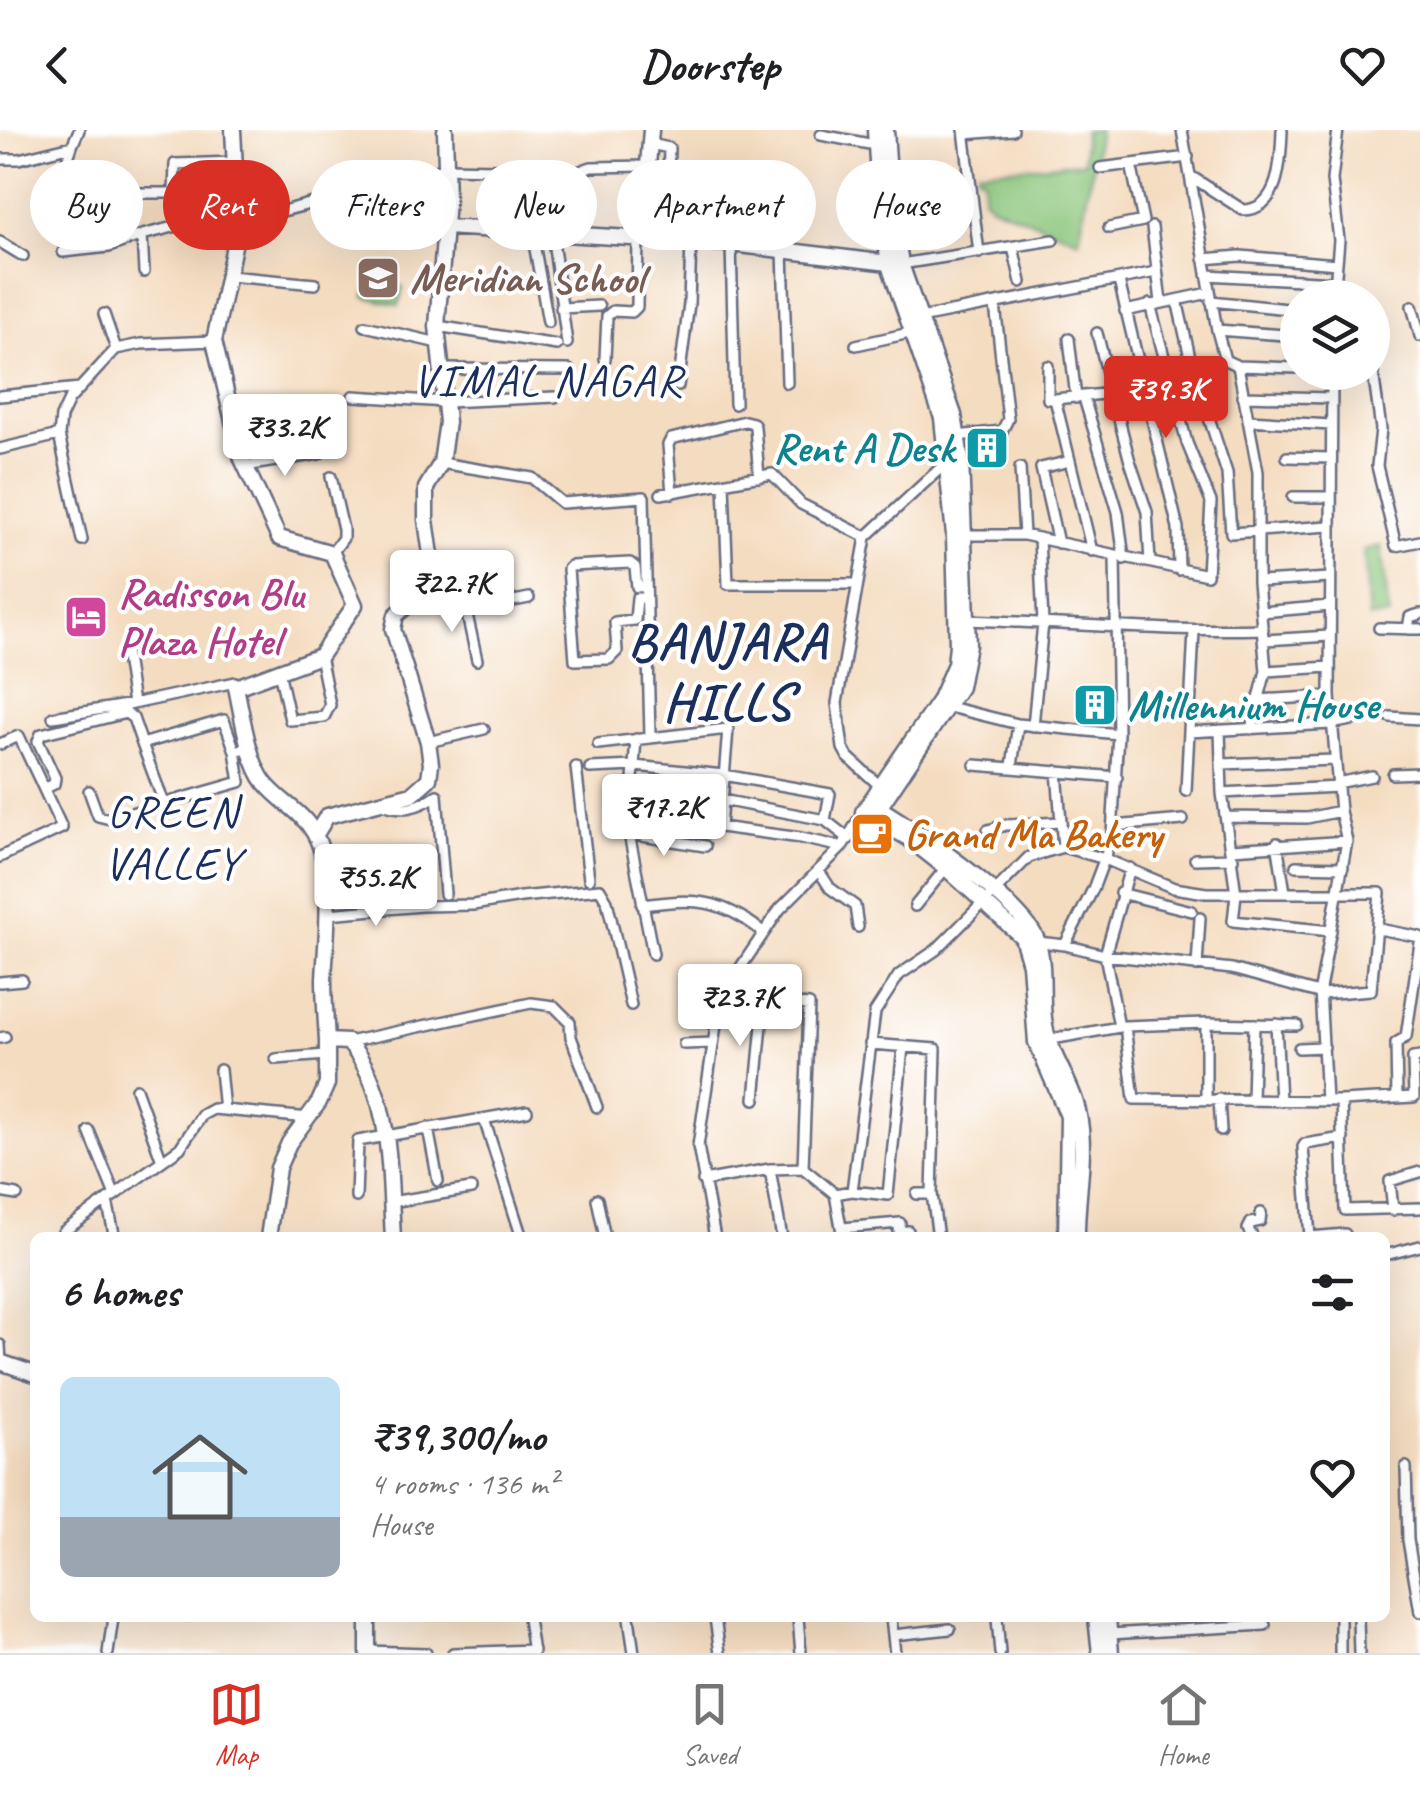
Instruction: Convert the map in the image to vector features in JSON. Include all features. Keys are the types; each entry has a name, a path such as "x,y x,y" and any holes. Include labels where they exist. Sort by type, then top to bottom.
{"street":[{"path":"67,160 79,130"},
{"path":"234,130 234,160"},
{"path":"446,130 446,160"},
{"path":"886,130 895,264"},
{"path":"978,253 965,132 1013,130"},
{"path":"1182,130 1210,297 1225,360"},
{"path":"1192,178 1242,210 1260,207 1270,200 1282,130"},
{"path":"1335,280 1339,240 1332,180 1338,130"},
{"path":"821,135 875,138 895,264 954,415 957,436 954,460 866,537 836,703 843,748 879,785"},
{"path":"651,137 668,148 668,160"},
{"path":"0,159 19,159 72,146"},
{"path":"1100,168 1188,157"},
{"path":"1109,228 1143,221 1131,164"},
{"path":"1152,227 1162,302"},
{"path":"787,383 783,250 895,264 1054,240"},
{"path":"0,242 22,256"},
{"path":"1014,247 1021,282"},
{"path":"63,252 81,250"},
{"path":"143,250 144,272"},
{"path":"232,250 214,341 246,466 279,538 332,553"},
{"path":"442,250 437,326 446,402 446,442 426,488 426,520 435,582 464,601 491,606 529,598"},
{"path":"535,250 548,322"},
{"path":"437,326 562,344 554,250"},
{"path":"605,359 607,316 613,311 632,312 637,307 639,250"},
{"path":"678,386 691,250"},
{"path":"731,250 735,404"},
{"path":"1204,260 1234,256 1337,264"},
{"path":"856,346 995,305 1156,272"},
{"path":"1206,275 1298,280"},
{"path":"229,276 315,284"},
{"path":"1119,281 1178,528 1178,570"},
{"path":"1125,311 1210,297 1280,307"},
{"path":"1177,300 1192,366 1227,473 1231,533 1330,526"},
{"path":"960,535 1024,535 1207,574 1211,502 1186,442 1150,304"},
{"path":"957,436 1002,432 1008,420 995,305"},
{"path":"562,308 600,306"},
{"path":"1412,306 1420,336"},
{"path":"104,314 116,350"},
{"path":"715,1232 698,1146 720,998 763,932 845,843 948,707 967,666 954,460 917,325"},
{"path":"365,326 438,343"},
{"path":"1217,330 1280,335"},
{"path":"1097,333 1128,458 1147,512 1150,562"},
{"path":"1069,340 1080,398 1118,512 1118,734 1113,830 1183,820"},
{"path":"82,540 58,435 61,417 80,388 116,350 140,344 214,341"},
{"path":"1048,366 1048,399 1112,394 1192,366 1225,360 1238,366 1280,367"},
{"path":"1238,366 1258,472 1258,582 1265,640 1266,671 1251,729"},
{"path":"442,369 569,370"},
{"path":"0,396 80,388"},
{"path":"1326,1101 1322,994 1347,841 1337,785 1330,696 1331,390"},
{"path":"1376,390 1381,429 1377,466 1396,546 1420,541"},
{"path":"353,396 446,402 555,397"},
{"path":"1243,396 1331,398"},
{"path":"1055,399 1092,551"},
{"path":"1248,420 1331,425"},
{"path":"759,477 753,422 670,439 666,493 724,484 759,477 772,474 802,504 866,537"},
{"path":"0,450 58,435"},
{"path":"246,466 319,454"},
{"path":"1288,457 1331,458"},
{"path":"1058,542 1041,468 1070,461"},
{"path":"440,463 532,478 562,503 644,497 650,736"},
{"path":"1020,468 1024,535"},
{"path":"331,477 343,529 343,538 332,553"},
{"path":"724,484 728,584 858,584"},
{"path":"1294,497 1330,497"},
{"path":"1033,726 1043,623 1039,538"},
{"path":"88,792 103,820 240,782 242,749 236,687 320,656 355,605 332,553"},
{"path":"630,563 635,566 637,587 646,592 637,598 635,620 616,622 617,651 609,658 575,660 568,569 571,566 630,563"},
{"path":"1258,582 1330,578"},
{"path":"316,834 327,816 412,794 428,779 428,742 393,629 396,615 435,582"},
{"path":"464,601 477,660"},
{"path":"1261,612 1330,606"},
{"path":"1408,629 1410,618 1420,614"},
{"path":"962,620 1116,624 1194,631 1263,629"},
{"path":"871,810 879,785 949,682 962,620"},
{"path":"1380,628 1420,629"},
{"path":"1186,791 1194,631"},
{"path":"1265,640 1330,636"},
{"path":"124,650 133,704"},
{"path":"279,671 290,720 324,717 330,705 320,656"},
{"path":"1266,671 1330,666"},
{"path":"53,717 235,682"},
{"path":"1257,700 1330,696"},
{"path":"948,707 1018,724 1118,734"},
{"path":"44,789 54,784 56,778 38,742 41,734 126,712 133,718 164,804"},
{"path":"1189,732 1331,724 1378,715"},
{"path":"1390,717 1420,719"},
{"path":"142,744 224,720 264,782 298,810 316,834 327,914 326,1084 278,1168 269,1232"},
{"path":"1012,766 1018,724"},
{"path":"428,742 484,729"},
{"path":"598,744 728,729 720,827 845,843"},
{"path":"1220,730 1222,792 1236,894 1233,922 1330,930"},
{"path":"0,744 19,736 62,828 0,858"},
{"path":"636,739 629,834 653,954"},
{"path":"1221,764 1335,760"},
{"path":"975,765 1117,776"},
{"path":"590,768 634,766 724,775 830,794 825,820"},
{"path":"576,767 589,879"},
{"path":"1057,771 1063,848"},
{"path":"1393,774 1420,774"},
{"path":"1222,792 1337,785 1372,776"},
{"path":"632,790 722,800 825,820 845,843"},
{"path":"380,803 401,810 438,795 445,894"},
{"path":"871,810 950,863 988,897 1022,919 1038,942 1042,1041 1079,1114 1082,1132 1078,1232"},
{"path":"1227,818 1307,818 1340,810"},
{"path":"988,830 1010,824 1061,822"},
{"path":"629,834 705,846"},
{"path":"1195,859 1277,843 1347,841"},
{"path":"1277,843 1285,892"},
{"path":"852,1192 875,1012 899,975 936,950 1028,856 1063,848 1106,855 1174,888 1206,893 1378,891 1379,930 1371,990 1322,994 1232,969 1038,942"},
{"path":"1065,944 1106,855"},
{"path":"915,906 950,863"},
{"path":"1296,866 1342,866"},
{"path":"1130,868 1105,954 1134,1099 1341,1101 1414,1096 1412,1058 1420,1057"},
{"path":"819,871 830,888 854,906 858,927"},
{"path":"327,914 473,905 600,889 607,902 631,1005"},
{"path":"1120,894 1196,915 1197,966"},
{"path":"988,897 1026,946 1042,1041 1068,1116 1066,1232"},
{"path":"642,905 685,899 711,902 732,909 763,932"},
{"path":"1379,930 1420,940 1406,1037 1396,1042 1397,1098"},
{"path":"0,982 22,980"},
{"path":"720,998 809,1005 804,1168"},
{"path":"276,1059 531,1003 554,1006 570,1022 597,1106"},
{"path":"755,1100 764,1003"},
{"path":"1206,1023 1206,1100"},
{"path":"1252,1101 1254,1024"},
{"path":"1276,1024 1280,1100"},
{"path":"1042,1041 1122,1026 1297,1025"},
{"path":"348,1042 362,1058 388,1135 393,1232"},
{"path":"684,1044 714,1043"},
{"path":"870,1044 936,1049 932,1194 937,1232"},
{"path":"835,1194 888,1194 903,1047"},
{"path":"1299,1048 1324,1047"},
{"path":"220,1070 224,1110"},
{"path":"136,1089 162,1161"},
{"path":"1219,1099 1220,1131"},
{"path":"1341,1101 1345,1232"},
{"path":"63,1232 180,1148 202,1116 213,1109 309,1118"},
{"path":"356,1197 358,1142 526,1111"},
{"path":"484,1118 520,1232"},
{"path":"428,1128 438,1182"},
{"path":"88,1131 111,1198 114,1232"},
{"path":"1310,1232 1303,1147 1342,1138"},
{"path":"704,1181 770,1169 804,1168 835,1194 843,1232"},
{"path":"770,1169 781,1232"},
{"path":"1393,1210 1390,1181 1420,1172"},
{"path":"391,1202 471,1189"},
{"path":"0,1192 17,1195"},
{"path":"916,1194 932,1194"},
{"path":"597,1199 604,1232"},
{"path":"1346,1210 1420,1208"},
{"path":"1250,1232 1251,1223 1260,1221 1261,1214"},
{"path":"849,1232 900,1223 899,1232"},
{"path":"1390,1254 1420,1246"},
{"path":"0,1345 0,1362 30,1372"},
{"path":"1406,1467 1408,1540 1420,1612"},
{"path":"1408,1540 1420,1539"},
{"path":"108,1653 112,1622"},
{"path":"368,1622 368,1652 426,1653"},
{"path":"452,1653 533,1651 529,1622"},
{"path":"630,1622 634,1653"},
{"path":"716,1622 720,1653"},
{"path":"798,1622 801,1653"},
{"path":"892,1622 895,1653"},
{"path":"997,1622 1000,1653"},
{"path":"1096,1622 1100,1653"},
{"path":"1108,1622 1111,1653"},
{"path":"1340,1622 1340,1653"},
{"path":"1358,1622 1359,1653"},
{"path":"1109,1634 1265,1625"},
{"path":"894,1635 950,1629"}],"green space":[{"path":"1084,130 1099,130 1079,240 991,205 983,197 984,178 978,176 978,171 1084,162"},
{"path":"370,279 403,287 399,305 365,297"},
{"path":"1381,546 1389,616 1369,618 1364,550"}],"place":[{"name":"Meridian School","path":"378,278"},
{"name":"Rent A Desk","path":"987,448"},
{"name":"Radisson Blu Plaza Hotel","path":"86,617"},
{"name":"Millennium House","path":"1095,705"},
{"name":"Grand Ma Bakery","path":"872,834"}],"district":[{"name":"VIMAL NAGAR","path":"548,380"},
{"name":"BANJARA HILLS","path":"728,672"},
{"name":"GREEN VALLEY","path":"173,837"}]}
